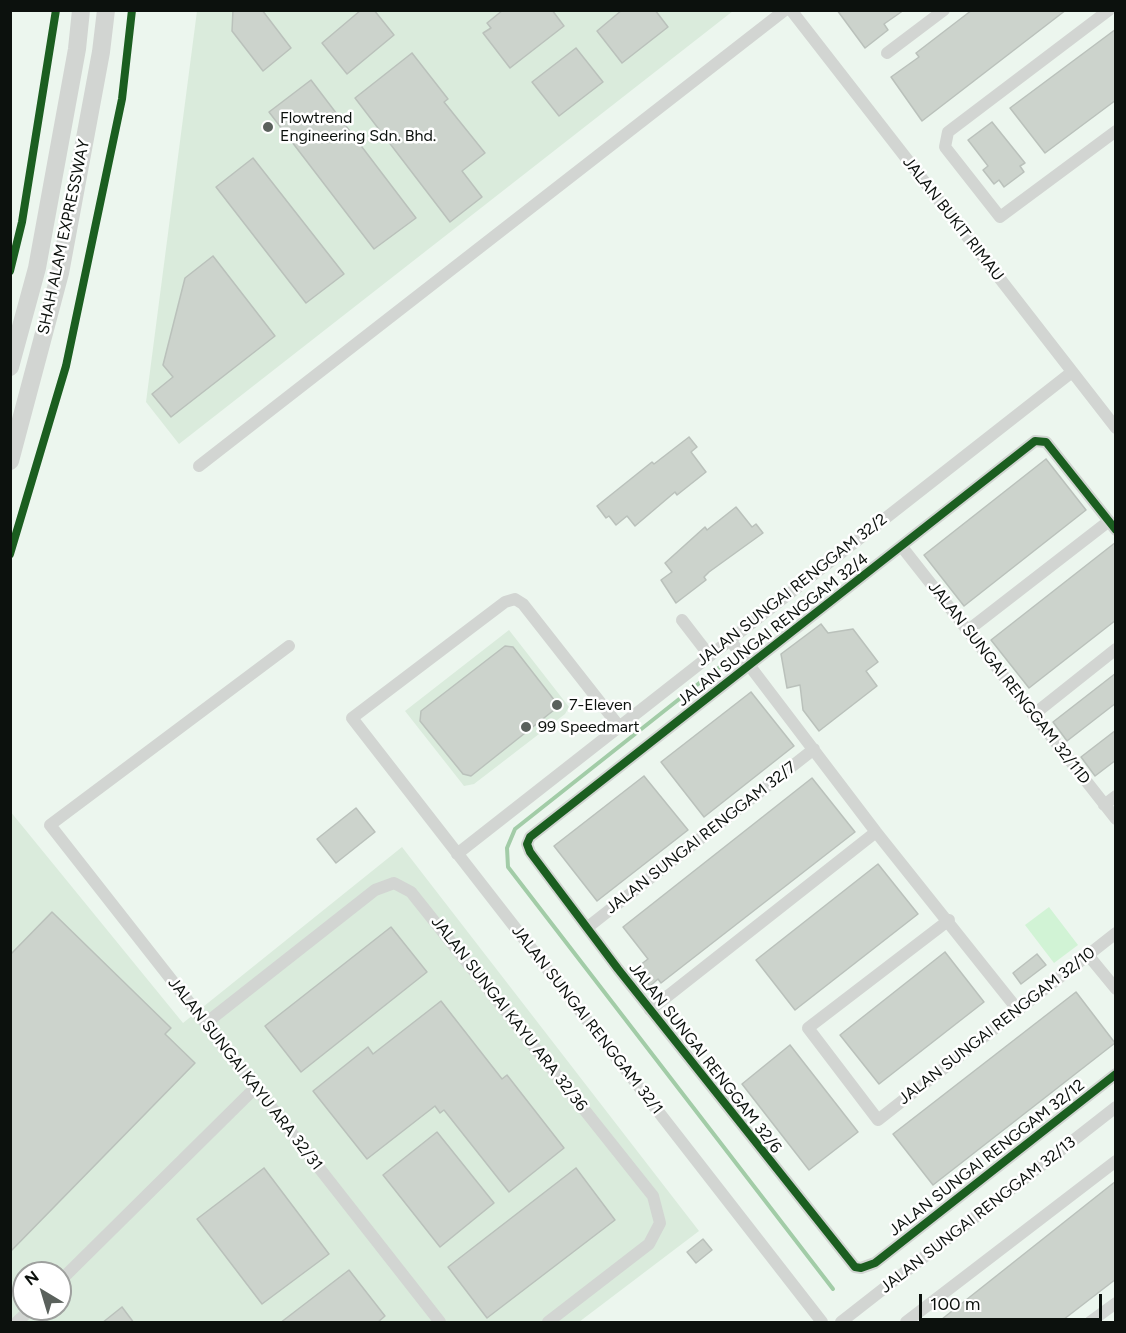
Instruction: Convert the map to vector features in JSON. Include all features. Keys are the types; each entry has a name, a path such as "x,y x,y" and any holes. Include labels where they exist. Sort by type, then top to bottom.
{"highway":[{"name":"SHAH ALAM EXPRESSWAY","path":"10,368 36,268 77,49 81,10"},
{"name":"SHAH ALAM EXPRESSWAY","path":"10,461 60,273 101,52 106,10"}],"street":[{"path":"199,466 785,10"},
{"name":"JALAN BUKIT RIMAU","path":"791,10 1115,427"},
{"path":"887,53 944,10"},
{"path":"1109,10 948,132 945,147 1000,217 1116,131"},
{"name":"JALAN SUNGAI RENGGAM 32/2","path":"457,854 618,725 1072,372"},
{"name":"JALAN SUNGAI RENGGAM 32/4","path":"527,844 530,837 1038,439 1046,442 1112,525"},
{"path":"967,631 1112,525"},
{"name":"JALAN SUNGAI RENGGAM 32/11D","path":"902,547 1116,819"},
{"name":"JALAN SUNGAI RENGGAM 32/1","path":"618,725 523,604 515,599 505,602 352,718 822,1323"},
{"path":"682,620 709,655"},
{"path":"730,640 876,832 949,920 1018,1010"},
{"name":"JALAN SUNGAI KAYU ARA 32/31","path":"290,646 50,825 440,1323"},
{"path":"1032,715 1116,649"},
{"name":"JALAN SUNGAI RENGGAM 32/7","path":"588,927 814,749"},
{"path":"1104,805 1116,796"},
{"path":"650,1010 876,832"},
{"name":"JALAN SUNGAI RENGGAM 32/6","path":"527,844 530,852 650,1010 850,1263 861,1268 875,1263"},
{"name":"JALAN SUNGAI KAYU ARA 32/36","path":"206,1023 375,890 394,883 411,892 653,1196 660,1223 649,1244 548,1323"},
{"name":"JALAN SUNGAI RENGGAM 32/10","path":"949,920 808,1028 878,1120 1116,933"},
{"path":"1088,955 1116,989"},
{"name":"JALAN SUNGAI RENGGAM 32/12","path":"875,1263 1116,1074"},
{"path":"72,1269 256,1087"},
{"name":"JALAN SUNGAI RENGGAM 32/13","path":"841,1323 1116,1107"},
{"path":"906,1323 1116,1161"},
{"path":"1090,1323 1116,1303"}],"shaded area":[{"path":"197,11 733,11 179,444 146,402"},
{"path":"509,630 569,707 565,714 474,784 464,786 405,711"},
{"path":"10,811 183,1023 402,847 699,1231 579,1322 11,1322"}],"green space":[{"path":"1049,907 1078,945 1054,963 1025,925"}],"building":[{"path":"233,10 262,10 291,48 263,71 232,31"},
{"path":"361,10 374,10 394,35 347,74 322,43"},
{"path":"503,10 552,10 564,26 510,68 483,33 491,28 487,23"},
{"path":"622,10 655,10 668,27 622,63 597,31"},
{"path":"837,10 904,10 884,24 888,30 865,48"},
{"path":"972,10 1066,10 922,121 891,77 919,57 916,53"},
{"path":"1116,29 1116,100 1045,153 1010,108"},
{"path":"576,48 603,82 559,116 532,82"},
{"path":"412,53 448,99 444,102 485,153 462,171 482,197 450,222 355,98"},
{"path":"311,80 416,218 374,249 269,112"},
{"path":"992,122 1025,163 1020,166 1024,172 1004,187 999,180 994,184 983,170 988,166 968,140"},
{"path":"253,158 344,274 306,303 216,187"},
{"path":"213,256 275,336 171,417 152,394 173,377 163,365 185,278"},
{"path":"689,437 697,447 691,452 706,472 677,495 675,492 635,526 627,516 616,525 609,516 606,518 597,506 652,462 654,464"},
{"path":"1046,459 1086,510 964,606 924,555"},
{"path":"736,507 752,527 756,524 763,533 709,572 704,577 706,580 676,603 661,580 672,572 665,563 705,527 707,530"},
{"path":"1116,542 1116,620 1029,688 991,640"},
{"path":"821,624 828,633 853,629 878,662 866,671 877,686 819,731 803,710 800,685 787,688 781,654"},
{"path":"505,646 513,647 555,701 554,710 471,776 463,774 420,721 421,711"},
{"path":"1116,673 1116,703 1067,741 1053,722"},
{"path":"751,692 794,746 704,817 661,762"},
{"path":"1116,730 1116,760 1095,776 1081,757"},
{"path":"644,776 688,830 597,901 554,846"},
{"path":"812,778 855,832 661,983 658,979 650,986 636,968 648,959 623,927"},
{"path":"356,808 375,832 336,863 317,839"},
{"path":"878,864 918,914 795,1010 756,960"},
{"path":"52,912 171,1028 165,1034 195,1063 10,1252 10,955"},
{"path":"391,927 427,972 301,1072 265,1026"},
{"path":"945,952 984,1002 879,1084 840,1035"},
{"path":"1037,954 1046,965 1021,984 1013,973"},
{"path":"1076,992 1115,1043 933,1185 893,1134"},
{"path":"441,1001 502,1079 507,1075 564,1148 509,1192 444,1110 440,1113 435,1106 367,1159 313,1091 368,1047 373,1054"},
{"path":"790,1045 858,1132 809,1170 742,1084"},
{"path":"437,1132 494,1203 440,1247 383,1175"},
{"path":"264,1168 329,1254 262,1304 197,1219"},
{"path":"576,1168 615,1220 487,1318 448,1267"},
{"path":"1116,1181 1116,1279 1059,1323 937,1323"},
{"path":"703,1239 712,1250 696,1263 687,1252"},
{"path":"349,1270 385,1316 377,1323 280,1323"},
{"path":"122,1307 134,1323 102,1323"}],"waterway":[{"path":"726,662 515,829 507,848 508,867 833,1289"}],"cycle path":[{"path":"10,271 22,222 56,10"},
{"path":"10,554 66,366 122,99 132,10"},
{"path":"1116,530 1046,442 1035,441 530,837 527,844 530,852 618,969 855,1267 861,1268 875,1263 1116,1074"}],"place":[{"name":"Flowtrend Engineering Sdn. Bhd.","path":"268,127"},
{"name":"7-Eleven","path":"557,705"},
{"name":"99 Speedmart","path":"526,727"}]}
